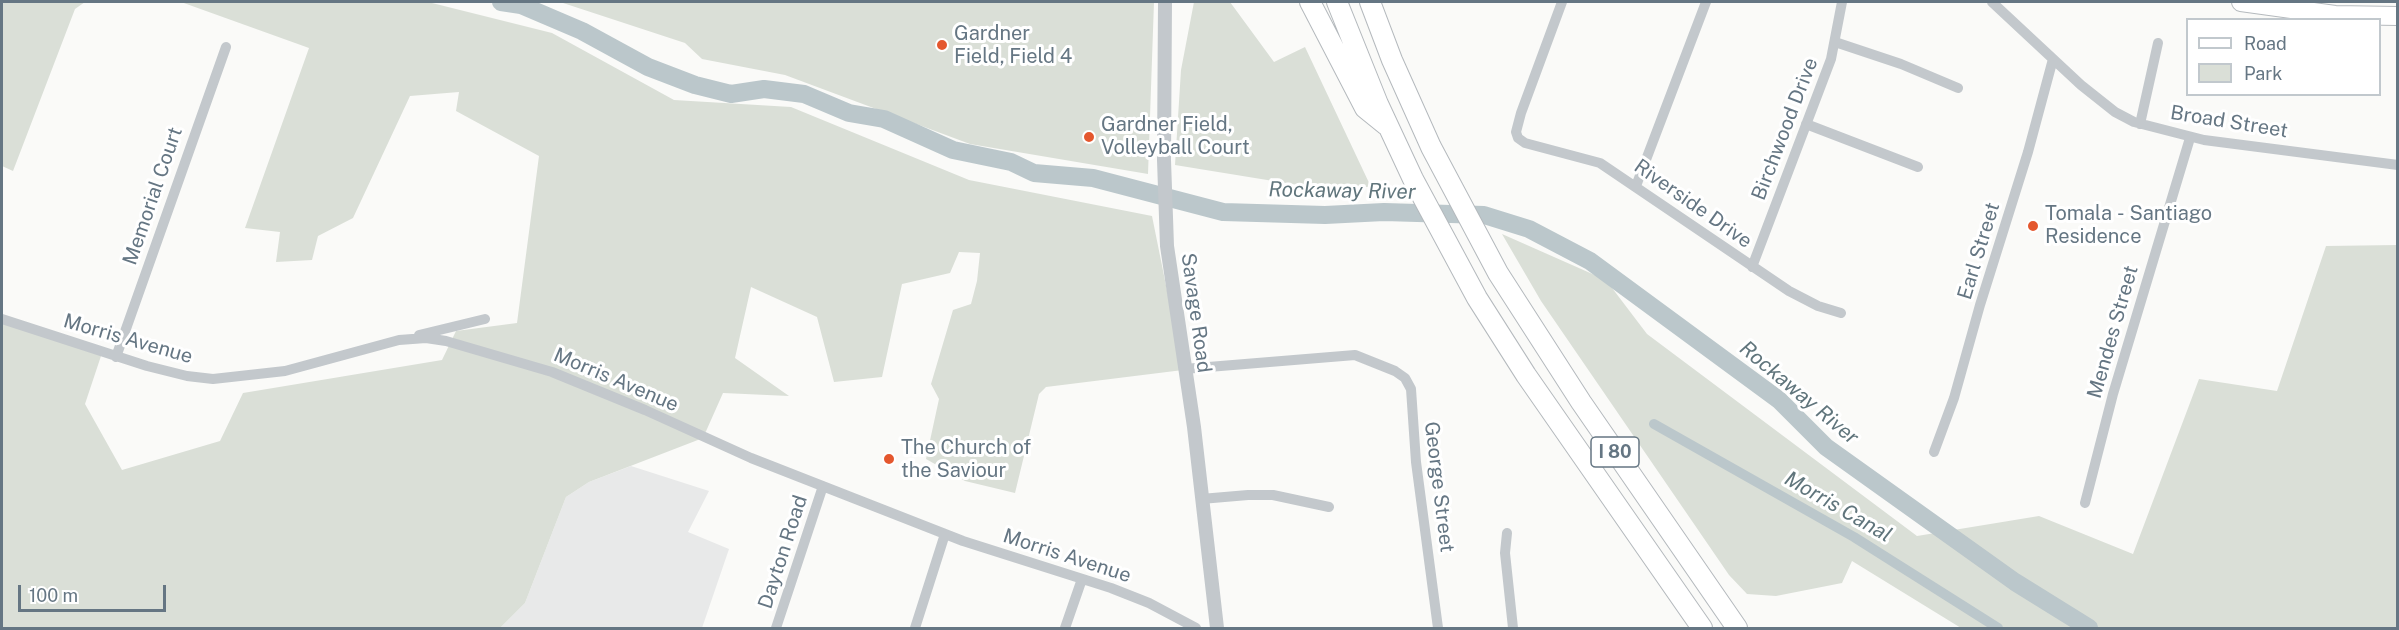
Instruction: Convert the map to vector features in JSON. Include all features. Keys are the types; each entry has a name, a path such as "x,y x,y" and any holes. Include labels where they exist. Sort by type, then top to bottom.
{"highway":[{"path":"1310,2 1365,108 1388,126"},
{"name":"I 80","path":"1337,2 1388,126 1450,252 1526,375 1702,628"},
{"name":"I 80","path":"1370,2 1406,92 1455,196 1498,273 1581,402 1737,628"}],"main road":[{"path":"2241,2 2335,15 2397,16"}],"street":[{"name":"Savage Road","path":"1165,2 1164,160 1167,246 1194,427 1217,628"},
{"name":"Riverside Drive","path":"1562,2 1521,113 1516,132 1518,138 1532,145 1600,163 1752,267 1818,306 1842,314"},
{"path":"1636,186 1706,2"},
{"name":"Birchwood Drive","path":"1752,267 1835,42 1842,2"},
{"name":"Broad Street","path":"1992,2 2081,85 2115,112 2140,124 2190,138 2397,165"},
{"path":"1835,42 1901,64 1958,88"},
{"path":"2140,124 2158,42"},
{"name":"Memorial Court","path":"116,357 226,47"},
{"name":"Earl Street","path":"1934,452 1954,398 1980,304 2028,152 2053,59"},
{"path":"1806,124 1918,167"},
{"name":"Mendes Street","path":"2085,503 2113,394 2190,138"},
{"name":"Morris Avenue","path":"2,319 116,357 187,376 213,379 285,371 399,340 426,338 446,341 552,372 645,410 751,458 945,534 1149,603 1196,628"},
{"path":"399,340 485,319"},
{"name":"George Street","path":"1184,369 1355,355 1405,378 1411,389 1416,462 1438,628"},
{"name":"Dayton Road","path":"776,628 824,486"},
{"path":"1201,499 1273,495 1329,507"},
{"path":"1507,533 1505,553 1513,628"},
{"path":"915,628 945,534"},
{"path":"1065,628 1082,579"}],"shaded area":[{"path":"631,466 709,491 688,532 729,549 702,628 500,628 525,603 566,497 589,482"}],"green space":[{"path":"2,2 85,2 75,9 13,171 2,166"},
{"path":"181,2 428,2 552,33 674,100 791,107 969,180 1152,216 1183,370 1046,387 1039,394 1015,493 965,481 926,459 939,399 931,384 953,310 971,304 977,281 980,253 959,252 950,273 902,284 882,377 834,382 817,317 751,287 735,358 789,396 723,393 703,438 589,482 566,497 525,603 500,628 2,628 2,320 103,350 85,404 122,470 220,441 243,393 442,360 456,331 517,323 539,156 456,111 459,92 410,96 353,218 318,236 312,260 276,262 280,232 245,228 309,48"},
{"path":"560,2 1154,2 1148,174 970,144 785,75 702,59 685,43"},
{"path":"1194,2 1230,2 1274,62 1305,47 1371,187 1304,186 1175,165 1181,70"},
{"path":"1502,234 1606,280 1647,334 1917,536 2039,516 2133,554 2199,379 2277,391 2326,246 2397,245 2397,628 1961,628 1852,561 1842,583 1776,596 1747,594 1729,575 1541,301"}],"waterway":[{"name":"Rockaway River","path":"501,2 521,5 582,31 648,67 695,85 731,94 764,89 804,94 849,113 884,119 953,150 1011,162 1034,173 1093,178 1223,212 1325,215 1384,212 1484,215 1529,229 1590,261 1779,400 1826,447 2015,582 2089,628"},
{"name":"Morris Canal","path":"1654,424 1854,537 1998,628"}],"place":[{"name":"Gardner Field, Field 4","path":"942,45"},
{"name":"Gardner Field, Volleyball Court","path":"1089,137"},
{"name":"Tomala - Santiago Residence","path":"2033,226"},
{"name":"The Church of the Saviour","path":"889,459"}]}
